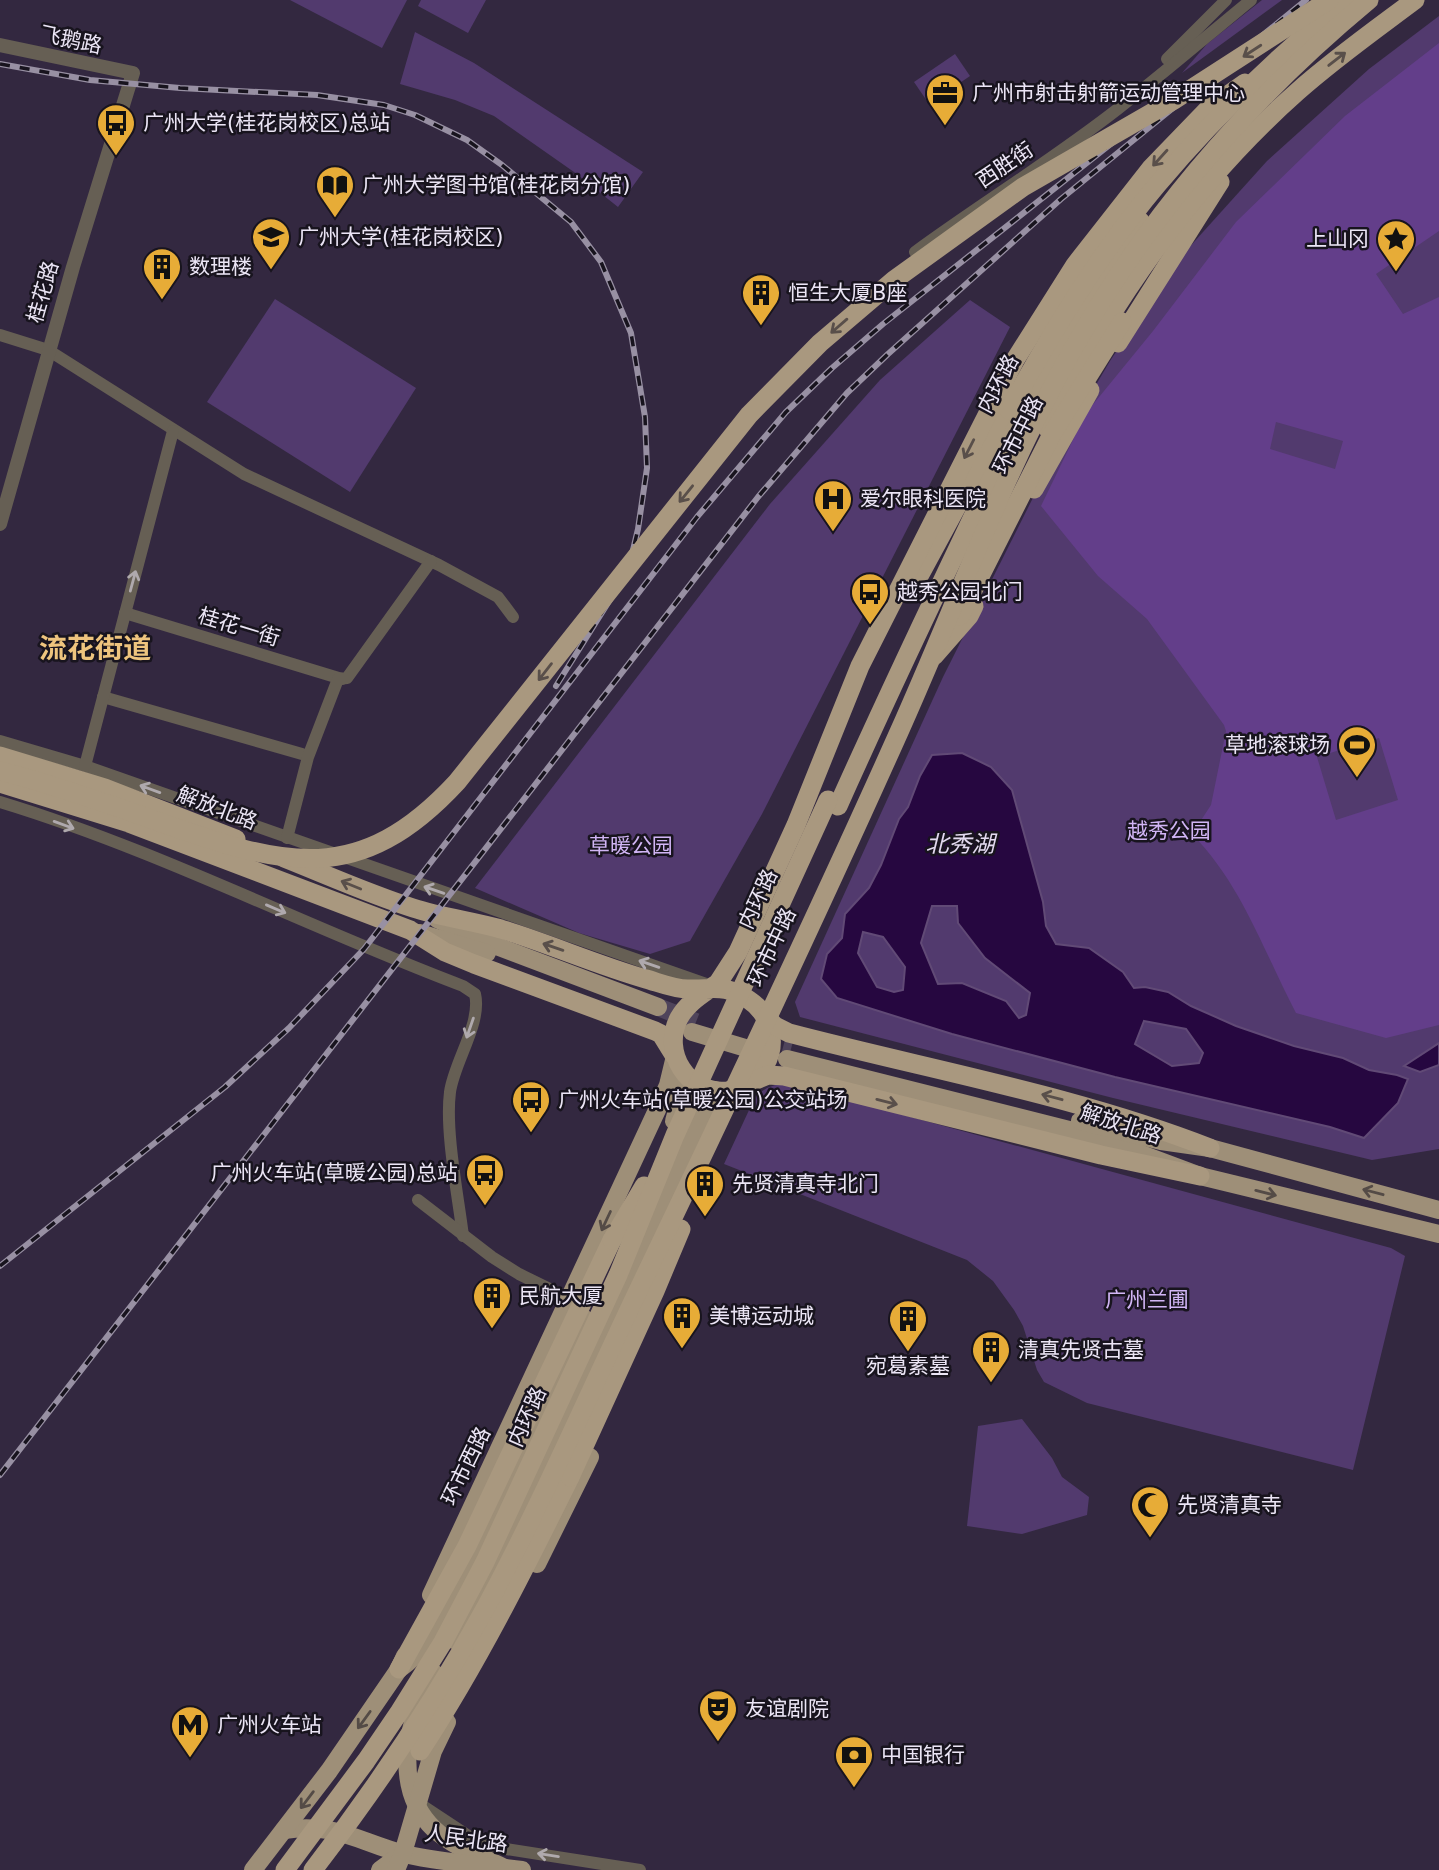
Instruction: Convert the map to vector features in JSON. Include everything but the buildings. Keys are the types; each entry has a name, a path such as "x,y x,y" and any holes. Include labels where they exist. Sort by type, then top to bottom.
{"highway":[{"path":"0,771 59,788 239,849 280,858 314,859 342,855 368,848 397,833 424,815 457,782 749,415 820,343 894,279 1023,187 1174,100 1329,0"},
{"path":"1208,109 1287,44 1348,0"},
{"name":"内环路","path":"285,1870 366,1761 443,1642 491,1550 622,1279 1009,410 1073,301 1157,186 1237,98 1298,41 1348,0"},
{"path":"901,728 1052,434 1219,176 1250,138 1297,92 1415,0"},
{"path":"320,1870 443,1680 504,1573 718,1124 901,728 996,505 1041,410 1085,328 1147,236 1206,159 1269,90 1313,48 1370,2"},
{"name":"环市中路","path":"713,987 738,952 796,825 857,672 1015,360 1057,291 1151,168 1208,109 1263,72 1303,57 1370,2"},
{"path":"622,1279 833,803 1011,438 1074,320 1110,263 1169,184 1237,111 1303,57"},
{"name":"环市中路","path":"765,1016 933,658 969,616 1041,475 1093,384 1250,138"},
{"path":"796,825 931,553 1009,410"},
{"name":"解放北路","path":"0,756 105,788 415,909 499,929 673,987 713,987"},
{"name":"解放北路","path":"0,783 111,816 410,930 432,945 474,964 661,1034 675,1056"},
{"path":"1200,1176 1073,1148 777,1074 735,1089 715,1090 701,1086 689,1078 675,1056 673,1037 680,1016 692,1001 713,987 727,989 748,999 775,1026 789,1032 1117,1115 1210,1148"},
{"path":"750,1082 762,1070 770,1053 771,1034 765,1016"},
{"path":"420,1751 440,1721 513,1589 575,1466 655,1291 684,1221 718,1124"},
{"path":"399,1669 467,1546 612,1240 684,1137"},
{"path":"313,1870 352,1819"}],"main road":[{"name":"解放北路","path":"410,930 500,957 656,1013 415,909"},
{"path":"694,1027 751,1044"},
{"name":"解放北路","path":"1439,1210 1210,1148 1127,1133 789,1054 1093,1136 1200,1176 1439,1234"},
{"path":"399,1669 413,1659 430,1638 472,1560 628,1226 677,1114 681,1092 675,1056"},
{"name":"环市西路","path":"253,1870 329,1770 399,1669 454,1542 645,1137 668,1085 675,1056"},
{"path":"420,1751 436,1708 507,1584 644,1292 750,1082"},
{"path":"329,1770 328,1780 336,1789 351,1788 361,1782 423,1692 464,1623 512,1530 614,1308 622,1279 637,1259 649,1234 684,1137 715,1090"},
{"path":"645,1137 664,1115 677,1114 684,1121 684,1137"},
{"path":"626,1176 628,1226"},
{"path":"649,1234 668,1243"},
{"path":"637,1259 656,1269"},
{"path":"622,1279 644,1292"},
{"path":"614,1308 632,1317"},
{"path":"396,1870 404,1853 416,1802 436,1744 552,1536 616,1398 623,1378 632,1317"},
{"path":"416,1802 423,1692"},
{"path":"423,1692 408,1752 408,1775 416,1802 434,1829 449,1840 514,1869"},
{"name":"人民北路","path":"284,1830 335,1830 404,1853 514,1869"},
{"path":"380,1870 404,1853"}],"street":[{"name":"西胜街","path":"1118,109 1226,0"},
{"name":"西胜街","path":"915,252 1118,109 1251,0"},
{"name":"飞鹅路","path":"0,45 134,74"},
{"name":"桂花路","path":"0,524 97,185 134,74"},
{"path":"0,335 48,350 244,474 431,561 498,597 513,617"},
{"path":"85,766 173,431"},
{"path":"287,838 308,757 338,679 347,678 431,561"},
{"name":"桂花一街","path":"125,613 342,679"},
{"path":"103,697 302,754"},
{"path":"0,740 85,766 713,987"},
{"path":"0,802 224,887 463,986 475,994 476,1013 452,1080 449,1109 463,1236"},
{"path":"418,1200 463,1236 519,1274 570,1299"},
{"path":"416,1802 480,1843 640,1870"}],"green space":[{"path":"290,0 407,0 382,48"},
{"path":"421,0 486,0 468,33 418,6"},
{"path":"1262,0 1282,0 1182,73 1207,44"},
{"name":"越秀公园","path":"1439,16 1439,1149 1372,1160 1113,1098 800,1017 795,1002 943,677 1054,456 1110,361 1176,262 1267,161 1369,69"},
{"path":"415,32 474,63 643,172 618,207 574,172 494,116 455,100 400,84"},
{"path":"955,54 970,76 929,104 914,82"},
{"path":"275,299 416,388 350,492 207,402"},
{"name":"草暖公园","path":"970,300 1010,327 762,814 690,941 650,954 579,933 475,888 770,504 880,380"},
{"name":"广州兰圃","path":"783,1082 1391,1248 1405,1256 1353,1470 1087,1403 1044,1382 1037,1370 1023,1326 1014,1310 993,1281 967,1260 724,1164 756,1095"},
{"path":"1022,1419 1052,1458 1062,1477 1089,1497 1087,1515 1022,1534 967,1526 978,1426"}],"shaded area":[{"path":"1439,43 1439,231 1376,274 1403,314 1439,297 1439,1025 1386,1038 1296,1013 1238,896 1192,834 1211,805 1226,731 1224,725 1147,619 1098,576 1041,506 1086,413 1236,222 1345,116","holes":["1276,422 1343,441 1335,469 1270,449","1379,738 1398,800 1336,820 1317,757"]}],"water":[{"name":"北秀湖","path":"962,753 991,767 1012,790 1043,902 1046,926 1056,944 1089,948 1123,972 1134,988 1145,987 1168,992 1191,1006 1236,1026 1294,1046 1343,1058 1369,1070 1408,1079 1398,1103 1364,1138 1330,1127 1115,1077 952,1034 837,998 821,979 827,954 842,938 845,914 869,888 899,819 908,807 932,755","holes":["932,906 957,906 958,923 985,958 1030,993 1026,1015 1019,1018 1006,1001 962,983 938,984 921,943","863,932 883,937 905,967 903,990 894,992 877,987 858,953","1144,1021 1186,1029 1203,1053 1199,1063 1172,1066 1135,1044"]},
{"path":"1439,1043 1439,1065 1420,1072 1404,1066"}],"tunnel":[{"path":"658,1007 696,1022"},
{"path":"757,1040 791,1049"}],"railway":[{"path":"0,1475 758,497 847,393 1061,199 1306,0"},
{"path":"0,64 90,80 317,95 384,105 415,115 467,140 571,222 601,262 631,333 645,417 647,468 638,529 628,571 556,686"},
{"path":"0,1266 225,1087 289,1028 364,949 697,517 786,412 883,324 1164,102"}],"place":[{"name":"广州市射击射箭运动管理中心","path":"945,127"},
{"name":"广州大学(桂花岗校区)总站","path":"116,157"},
{"name":"广州大学图书馆(桂花岗分馆)","path":"335,219"},
{"name":"广州大学(桂花岗校区)","path":"271,271"},
{"name":"上山冈","path":"1396,273"},
{"name":"数理楼","path":"162,301"},
{"name":"恒生大厦B座","path":"761,327"},
{"name":"爱尔眼科医院","path":"833,533"},
{"name":"越秀公园北门","path":"870,626"},
{"name":"草地滚球场","path":"1357,779"},
{"name":"广州火车站(草暖公园)公交站场","path":"531,1134"},
{"name":"广州火车站(草暖公园)总站","path":"485,1207"},
{"name":"先贤清真寺北门","path":"705,1218"},
{"name":"民航大厦","path":"492,1330"},
{"name":"美博运动城","path":"682,1350"},
{"name":"宛葛素墓","path":"908,1353"},
{"name":"清真先贤古墓","path":"991,1384"},
{"name":"先贤清真寺","path":"1150,1539"},
{"name":"友谊剧院","path":"718,1743"},
{"name":"广州火车站","path":"190,1759"},
{"name":"中国银行","path":"854,1789"}],"district":[{"name":"流花街道","path":"95,648"}]}
